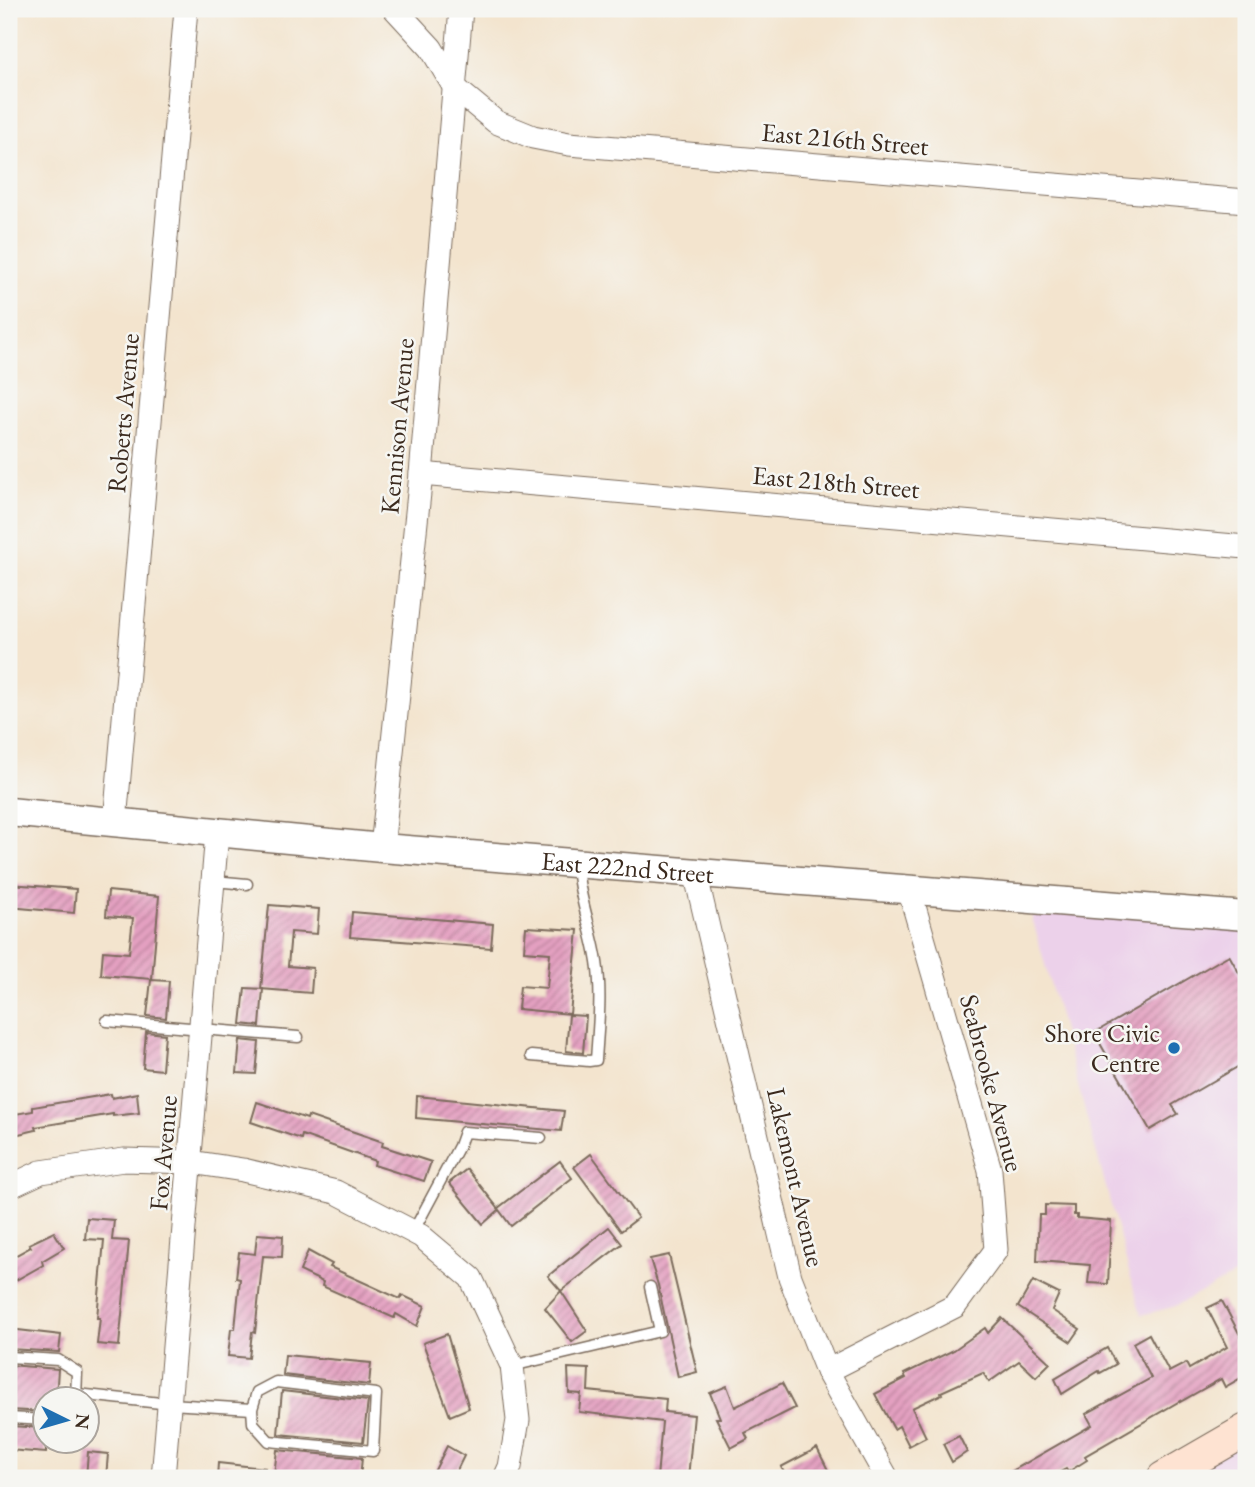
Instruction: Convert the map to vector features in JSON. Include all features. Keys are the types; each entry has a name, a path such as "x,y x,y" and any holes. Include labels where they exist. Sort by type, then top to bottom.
{"main road":[{"path":"1163,1478 1246,1431"}],"street":[{"name":"Roberts Avenue","path":"115,822 186,9"},
{"name":"East 216th Street","path":"395,9 431,48 455,88 496,122 533,137 569,144 1246,201"},
{"name":"Kennison Avenue","path":"382,848 421,474 461,9"},
{"name":"East 218th Street","path":"421,474 1246,547"},
{"name":"East 222nd Street","path":"9,812 382,848 1246,916"},
{"name":"Fox Avenue","path":"163,1478 218,832"},
{"name":"Lakemont Avenue","path":"695,872 790,1278 827,1371 887,1478"},
{"name":"Seabrooke Avenue","path":"827,1371 955,1306 996,1250 990,1170 909,889"},
{"path":"10,1183 41,1172 124,1160 191,1162 243,1170 336,1192 421,1236 471,1278 512,1366 518,1420 510,1467 505,1478"}],"lane":[{"path":"531,1056 596,1060 597,962 578,886 577,863"},
{"path":"214,881 247,884"},
{"path":"107,1021 298,1037"},
{"path":"413,1232 464,1132 541,1138"},
{"path":"512,1366 660,1331 650,1287"},
{"path":"9,1357 58,1360 77,1372 77,1386"},
{"path":"276,1382 376,1394 373,1451 269,1441 253,1423 252,1409 257,1392 276,1382"},
{"path":"102,1399 252,1409"},
{"path":"9,1418 32,1419"}],"shaded area":[{"path":"1027,899 1246,916 1246,1269 1173,1307 1141,1315"},
{"path":"1246,1430 1246,1478 1163,1478"}],"building":[{"path":"9,884 76,889 74,913 9,907"},
{"path":"108,891 159,896 152,979 101,975 103,951 129,953 133,918 106,916"},
{"path":"269,905 319,909 317,934 291,932 288,966 313,968 311,993 261,989"},
{"path":"352,912 493,924 491,948 350,937"},
{"path":"526,927 578,930 570,1014 518,1009 520,986 547,988 550,953 524,951"},
{"name":"Shore Civic Centre","path":"1229,955 1246,985 1246,1062 1172,1105 1178,1114 1150,1130 1094,1033"},
{"path":"151,980 169,981 166,1018 147,1016"},
{"path":"245,988 263,989 260,1026 241,1024"},
{"path":"569,1015 586,1016 583,1053 566,1051"},
{"path":"146,1032 165,1034 162,1070 143,1068"},
{"path":"240,1040 259,1042 256,1074 237,1073"},
{"path":"137,1093 139,1113 113,1114 35,1127 36,1130 10,1136 9,1115 33,1111 33,1107 111,1094 112,1098"},
{"path":"417,1096 564,1111 561,1131 416,1118"},
{"path":"257,1102 307,1119 308,1116 383,1142 382,1146 431,1162 424,1181 374,1165 375,1161 302,1135 301,1139 251,1122"},
{"path":"591,1154 638,1218 621,1231 574,1167"},
{"path":"560,1161 572,1178 511,1226 499,1210 483,1224 449,1183 467,1169 498,1208"},
{"path":"1045,1205 1074,1206 1074,1215 1077,1215 1077,1218 1111,1221 1108,1284 1088,1283 1090,1265 1037,1261 1039,1215 1045,1215"},
{"path":"87,1218 114,1220 112,1240 129,1241 119,1346 97,1344 104,1240 85,1239"},
{"path":"609,1227 622,1244 561,1291 548,1276"},
{"path":"54,1232 64,1248 42,1261 43,1265 9,1284 9,1259 31,1247 29,1244"},
{"path":"257,1234 283,1236 282,1257 263,1256 255,1333 252,1332 249,1358 228,1356 231,1329 235,1329 240,1279 236,1278 239,1252 255,1254"},
{"path":"308,1251 332,1264 330,1267 400,1299 402,1295 425,1306 417,1326 396,1314 394,1318 322,1286 323,1282 300,1271"},
{"path":"669,1255 697,1372 678,1377 650,1259"},
{"path":"1033,1281 1059,1294 1052,1310 1080,1329 1071,1342 1018,1307"},
{"path":"561,1291 587,1331 572,1342 545,1308"},
{"path":"1222,1301 1241,1337 1246,1335 1246,1375 1225,1387 1221,1379 1180,1401 1085,1456 1087,1460 1068,1472 1066,1469 1049,1478 1000,1478 1092,1425 1086,1414 1151,1378 1133,1343 1149,1334 1169,1372 1186,1363 1189,1369 1227,1347 1207,1308"},
{"path":"1002,1318 1050,1363 1036,1377 1019,1361 989,1382 983,1373 912,1408 926,1437 909,1446 899,1426 894,1429 875,1394 906,1378 904,1374 954,1350 985,1328 988,1333"},
{"path":"9,1329 61,1335 59,1352 9,1349"},
{"path":"447,1334 469,1408 450,1416 423,1343"},
{"path":"1107,1348 1116,1364 1100,1373 1099,1371 1062,1394 1055,1379"},
{"path":"285,1355 371,1363 369,1385 283,1375"},
{"path":"9,1365 58,1369 57,1386 32,1386 32,1411 9,1410"},
{"path":"568,1368 589,1369 588,1391 666,1399 665,1412 694,1415 688,1478 657,1478 662,1422 579,1412 581,1394 569,1393"},
{"path":"782,1383 795,1408 745,1433 748,1439 731,1448 716,1418 720,1418 710,1393 727,1386 735,1407"},
{"path":"282,1391 368,1401 363,1442 278,1434"},
{"path":"9,1426 32,1427 32,1452 9,1450"},
{"path":"959,1436 967,1452 952,1462 943,1444"},
{"path":"447,1446 464,1456 453,1478 431,1478"},
{"path":"817,1448 832,1478 787,1478 781,1467"},
{"path":"277,1450 362,1458 360,1478 274,1475"},
{"path":"108,1454 106,1478 86,1478 88,1456"},
{"path":"218,1463 265,1468 264,1478 217,1478"}],"place":[{"name":"Shore Civic Centre","path":"1174,1048"}]}
